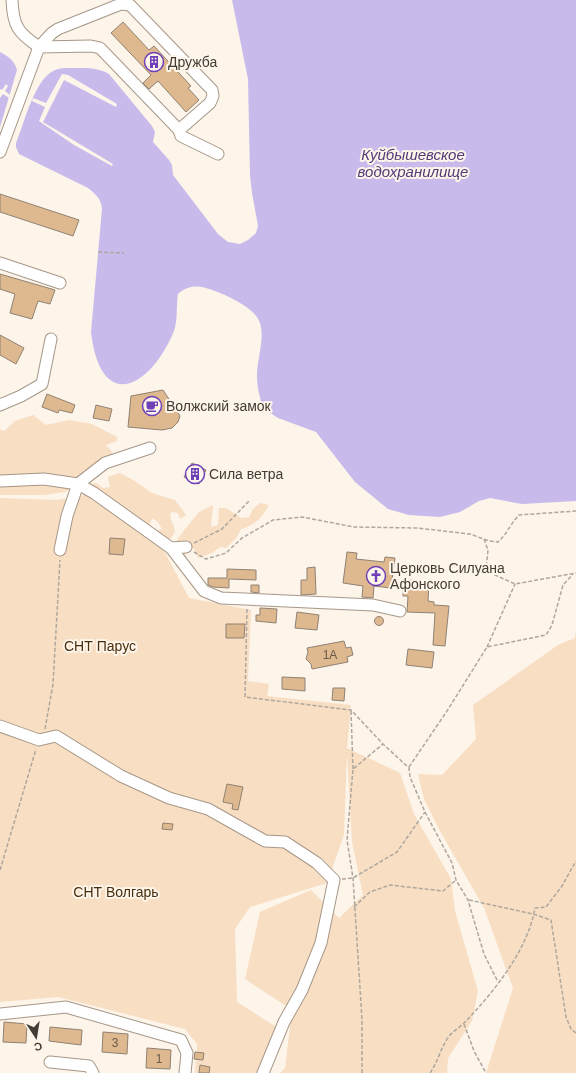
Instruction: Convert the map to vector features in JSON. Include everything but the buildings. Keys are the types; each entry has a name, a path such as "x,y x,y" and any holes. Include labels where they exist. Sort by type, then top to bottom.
{"street":[{"path":"12,0 17,28 24,37 40,47 91,46 100,48 179,130 181,136 218,154"},
{"path":"0,152 40,47 52,33 58,29 121,4 130,5 212,90 213,96 210,103 179,130"},
{"path":"0,263 60,283"},
{"path":"0,405 21,396 42,384 51,339"},
{"path":"60,550 67,516 78,484 105,464 150,448"},
{"path":"0,482 44,479 78,484 94,493 171,548 204,591 221,598 374,605 400,611"},
{"path":"171,548 186,547"},
{"path":"0,726 39,740 56,736 128,779 169,798 208,809 265,840 285,842 317,863 334,880 321,943 302,990 284,1022 263,1073"},
{"path":"0,1014 66,1007 181,1040 187,1053 185,1073"},
{"path":"50,1062 89,1066 93,1073"}],"path":[{"path":"98,252 124,253"},
{"path":"186,547 222,529 249,501"},
{"path":"186,547 206,559 226,553 242,538 273,520 302,517 354,527 416,528 470,534 498,542 504,537 514,520 519,515 576,511"},
{"path":"484,539 488,550 486,571 515,584 575,573"},
{"path":"0,870 39,740 46,724 53,684 60,550"},
{"path":"487,647 546,635 552,625 563,585 575,573"},
{"path":"498,982 484,954 468,900 456,880 452,863 424,812 410,777 409,768 487,647 515,584"},
{"path":"247,598 244,697 350,710 382,744 409,768"},
{"path":"350,710 353,769 348,840 362,1020 362,1073"},
{"path":"353,769 382,744"},
{"path":"334,880 352,878 397,852 424,812"},
{"path":"430,1073 450,1036 464,1024 489,996 512,965 533,914 534,908 546,907 562,886 576,861"},
{"path":"354,907 370,892 390,885 443,891 456,880"},
{"path":"468,900 533,914 551,920 566,1017 571,1029 576,1033"},
{"path":"464,1024 474,1051 486,1073"}],"green space":[{"path":"33,415 46,425 69,420 92,424 117,437 117,441 106,445 112,452 115,466 94,474 85,482 65,492 44,495 0,495 0,429 4,431 15,421"},
{"path":"120,473 152,493 175,500 186,515 180,519 178,513 171,512 170,516 175,529 172,537 167,542 156,531 162,529 158,522 152,518 149,527 89,494 91,484 96,483 103,488 110,487 108,477"},
{"path":"85,495 161,545 189,598 251,610 248,681 269,684 267,696 351,705 347,748 400,773 414,814 451,879 455,911 478,991 472,1021 448,1058 447,1073 280,1073 285,1068 292,1010 245,979 260,912 311,890 339,918 363,895 352,842 347,754 344,835 327,883 250,907 235,929 237,1002 278,1028 259,1073 195,1073 197,1044 185,1029 58,997 0,1002 0,498 57,500"},
{"path":"260,503 269,505 257,521 250,526 241,529 237,537 226,548 220,547 212,553 198,558 195,550 186,544 185,561 171,553 178,538 199,512 213,505 211,527 218,525 219,508 226,508 241,518 249,517 253,509"},
{"path":"576,629 576,1073 486,1073 513,988 484,908 440,831 424,799 418,774 442,775 476,739 473,705 558,645 575,638"}],"water":[{"name":"Куйбышевское водохранилище","path":"232,0 576,0 576,501 522,504 490,498 479,501 460,512 440,517 409,515 388,509 355,482 316,432 278,418 263,408 257,378 262,338 260,323 253,313 238,301 205,288 196,286 191,287 178,294 174,331 164,351 153,366 140,378 128,384 116,383 105,375 96,358 91,332 102,209 101,202 88,188 19,154 16,143 30,104 40,84 46,76 53,71 65,68 89,68 105,72 109,74 152,126 155,132 153,142 169,160 172,165 173,175 218,234 228,242 240,244 248,240 256,233 258,226 250,175 248,79"},
{"path":"0,52 11,59 17,70 0,127"}],"pier":[{"path":"62,74 68,75 117,104 116,107 64,80 43,122 113,164 112,166 74,145 39,121 45,107 32,101 33,98 46,103"},
{"path":"6,84 8,86 5,91 10,95 9,98 3,94 0,98 0,89 2,90"}],"place":[{"name":"Дружба","path":"154,62"},
{"name":"Волжский замок","path":"152,406"},
{"name":"Сила ветра","path":"195,474"},
{"name":"Церковь Силуана Афонского","path":"376,576"}],"park label":[{"name":"СНТ Парус","path":"100,646"},
{"name":"СНТ Волгарь","path":"116,892"}]}
